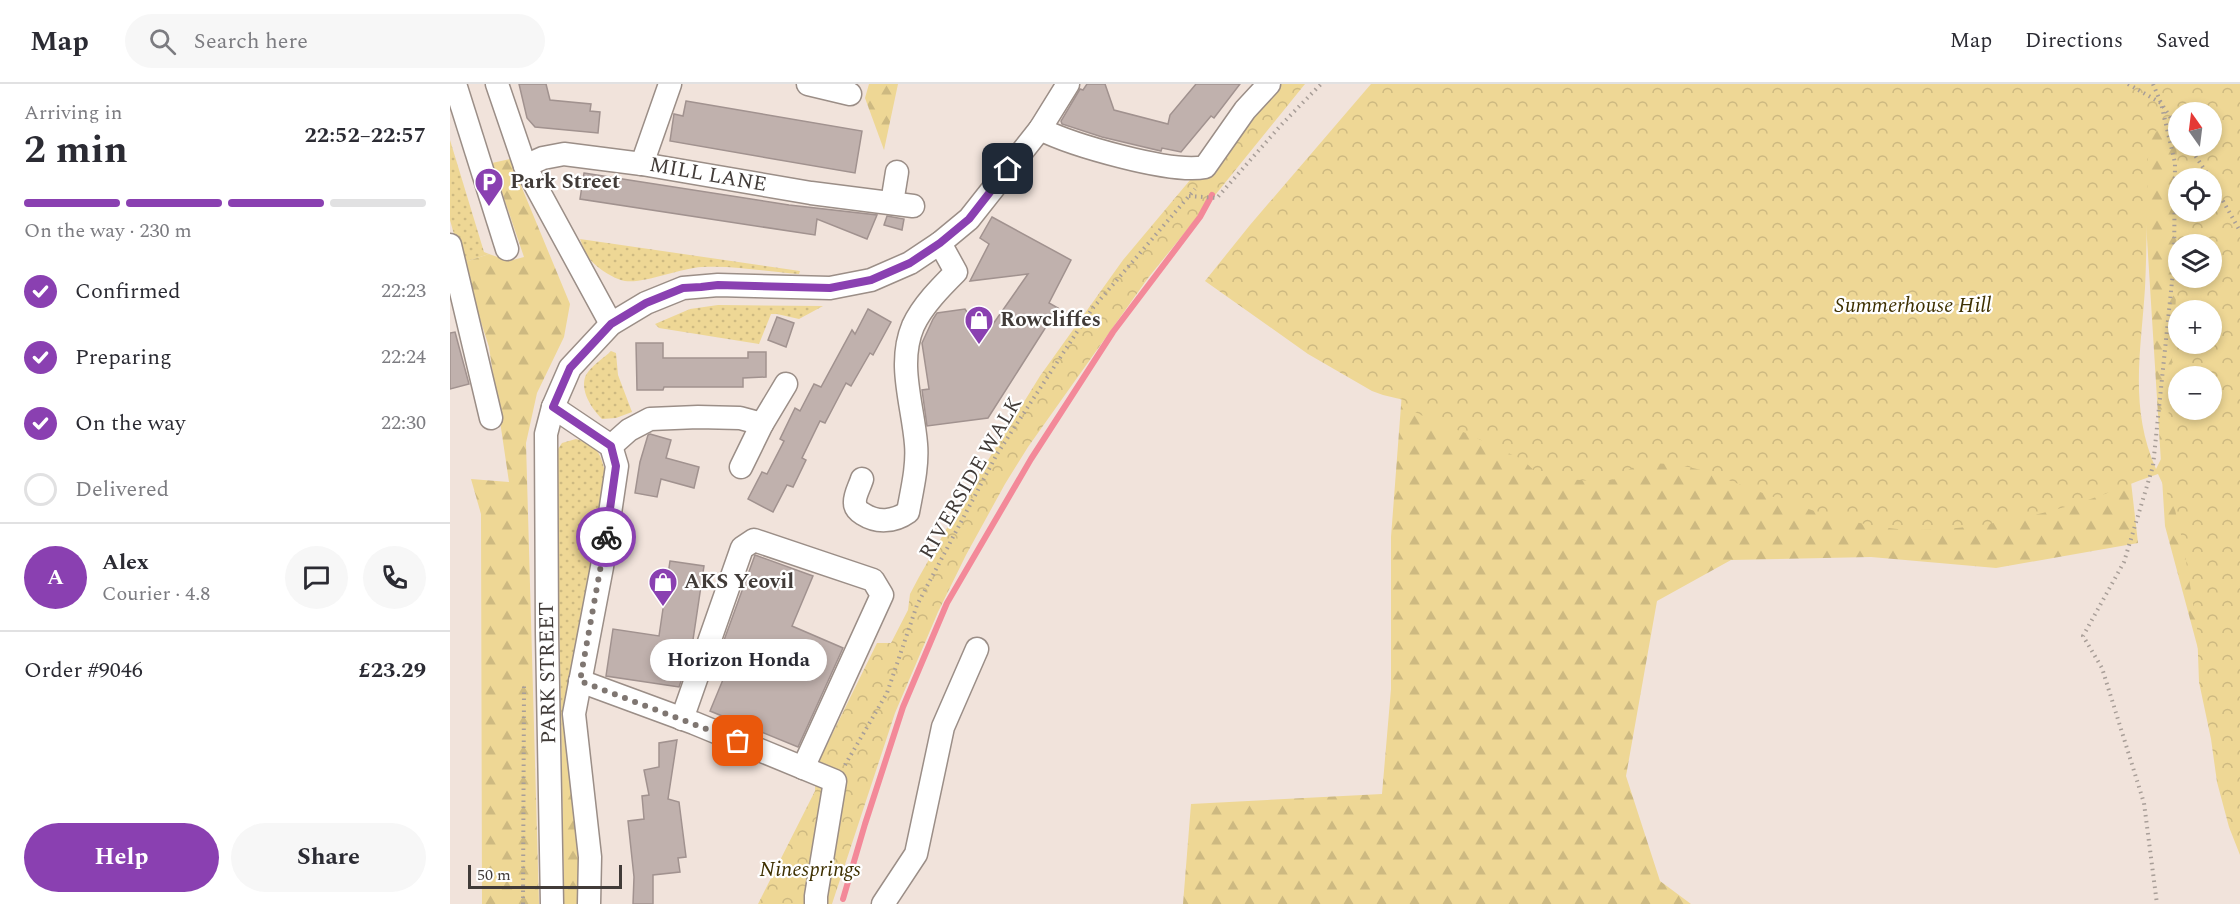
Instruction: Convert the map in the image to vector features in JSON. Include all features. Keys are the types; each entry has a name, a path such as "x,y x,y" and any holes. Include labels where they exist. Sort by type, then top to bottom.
{"street":[{"path":"455,84 507,249"},
{"path":"496,84 525,166 611,324"},
{"path":"642,164 670,84"},
{"path":"808,84 850,94"},
{"name":"PARK STREET","path":"552,904 546,434 553,407 570,368 611,324 646,303 683,288 718,285 830,288 871,280 910,263 940,243 969,219 1040,129 1068,84"},
{"path":"1040,129 1062,138 1161,166 1195,169 1205,167 1245,110 1269,84"},
{"name":"MILL LANE","path":"525,166 543,158 564,154 642,164 811,193 902,204 897,172"},
{"path":"862,479 854,502 857,510 871,519 886,520 903,516 908,512 915,474 916,444 907,391 907,348 914,325 937,292 956,272 940,243"},
{"path":"450,245 491,418"},
{"path":"741,468 762,424 786,384"},
{"path":"553,407 611,446 616,466 602,567 574,714 590,857 589,904"},
{"path":"611,446 629,430 650,419 740,418 762,424"},
{"path":"682,719 742,548 754,540 873,580 882,596 803,768"},
{"path":"883,904 916,854 943,728 976,649"},
{"path":"580,681 682,719 835,781 816,904"}],"path":[{"name":"RIVERSIDE WALK","path":"835,781 887,693 917,605 997,454 1092,309 1189,196 1217,198 1282,124 1322,84"},
{"path":"2128,84 2161,103 2168,114"},
{"path":"2153,84 2161,103 2175,163 2174,262 2153,466 2124,562 2083,636 2102,668 2144,803 2157,904"},
{"path":"2222,199 2240,231"},
{"path":"523,904 524,686"}],"green space":[{"path":"869,84 898,84 884,150 865,98"},
{"name":"Ninesprings","path":"1267,84 1305,84 1148,278 1028,447 966,555 938,612 895,713 832,904 758,904 815,791 816,767 877,643 891,643 908,610 910,594 919,577 956,512 1040,376 1123,260 1232,130"},
{"name":"Summerhouse Hill","path":"1371,84 2240,84 2240,855 2229,827 2217,782 2199,682 2197,627 2183,543 2175,510 2158,474 2085,501 2023,518 1958,528 1915,530 1889,528 1834,517 1701,470 1675,465 1641,466 1629,469 1616,479 1607,481 1539,475 1523,460 1409,409 1404,400 1372,391 1308,354 1205,281"},
{"path":"2145,84 2240,84 2240,805 2165,526 2141,143"},
{"path":"450,140 484,252 489,254 462,263 450,220"},
{"path":"510,159 570,304 564,337 537,393 526,443 539,904 482,904 481,514 471,479 509,482 489,347 462,263 489,254 509,261 524,257 492,163"},
{"path":"580,239 800,271 799,274 702,267 642,280 625,281 610,275 594,264 587,256"},
{"path":"718,305 823,306 799,319 771,314 759,344 659,328 655,324 690,309"},
{"path":"611,351 616,353 618,375 632,412 616,418 602,419 585,393 584,381 591,368"},
{"path":"1404,366 2126,438 2138,543 1996,568 1871,557 1731,560 1657,601 1626,776 1660,881 1691,904 1183,904 1191,804 1382,794 1391,689 1391,537"},
{"path":"576,439 590,444 597,451 606,475 570,713 561,713 556,452 562,443"},
{"path":"561,713 570,713 584,904 564,904"}],"building":[{"path":"519,84 546,84 550,100 591,104 590,111 600,112 598,133 535,127 527,118"},
{"path":"1087,84 1105,84 1114,110 1168,124 1170,115 1196,84 1240,84 1214,118 1211,116 1181,152 1162,148 1161,151 1102,137 1062,124 1061,121 1080,89 1083,90"},
{"path":"686,101 862,131 855,173 670,141 674,114 683,116"},
{"path":"584,173 789,205 877,215 867,239 817,219 815,235 580,199"},
{"path":"887,216 904,219 902,230 884,225"},
{"path":"992,217 1071,260 1049,303 1058,308 988,418 927,426 922,390 929,389 922,343 933,319 937,313 965,309 984,337 1028,274 970,281 989,244 980,238"},
{"path":"868,309 891,322 873,355 870,353 851,386 846,383 825,423 820,421 802,458 806,460 793,487 787,485 773,512 748,499 762,472 767,474 784,441 780,439 795,408 800,411 814,384 821,387 852,330 855,334"},
{"path":"777,317 794,323 786,347 768,340"},
{"path":"455,332 469,384 450,389 450,333"},
{"path":"636,343 663,343 663,358 748,358 748,352 766,352 766,377 743,378 743,387 664,387 663,390 637,390"},
{"path":"650,434 671,440 666,458 699,467 694,488 661,479 657,497 635,493 640,462"},
{"path":"755,555 813,576 792,626 843,648 798,747 710,711 727,670 715,665"},
{"path":"670,561 704,566 691,653 679,687 606,676 613,629 659,636"},
{"path":"677,740 668,799 679,802 686,857 678,858 680,872 653,875 653,904 633,904 634,877 628,821 644,819 642,796 649,795 644,770 659,767 659,743"}],"waterway":[{"path":"843,899 903,707 947,603 1031,459 1113,332 1200,217 1212,195"}],"way so far":[{"path":"606,537 580,681 738,741"}],"place":[{"name":"Park Street","path":"489,208"},
{"name":"Rowcliffes","path":"979,346"},
{"name":"AKS Yeovil","path":"663,608"},
{"name":"Horizon Honda","path":"738,741"}],"route":[{"path":"606,537 616,466 611,446 553,407 570,368 611,324 646,303 683,288 718,285 830,288 871,280 910,263 940,243 969,219 1008,169"}]}
